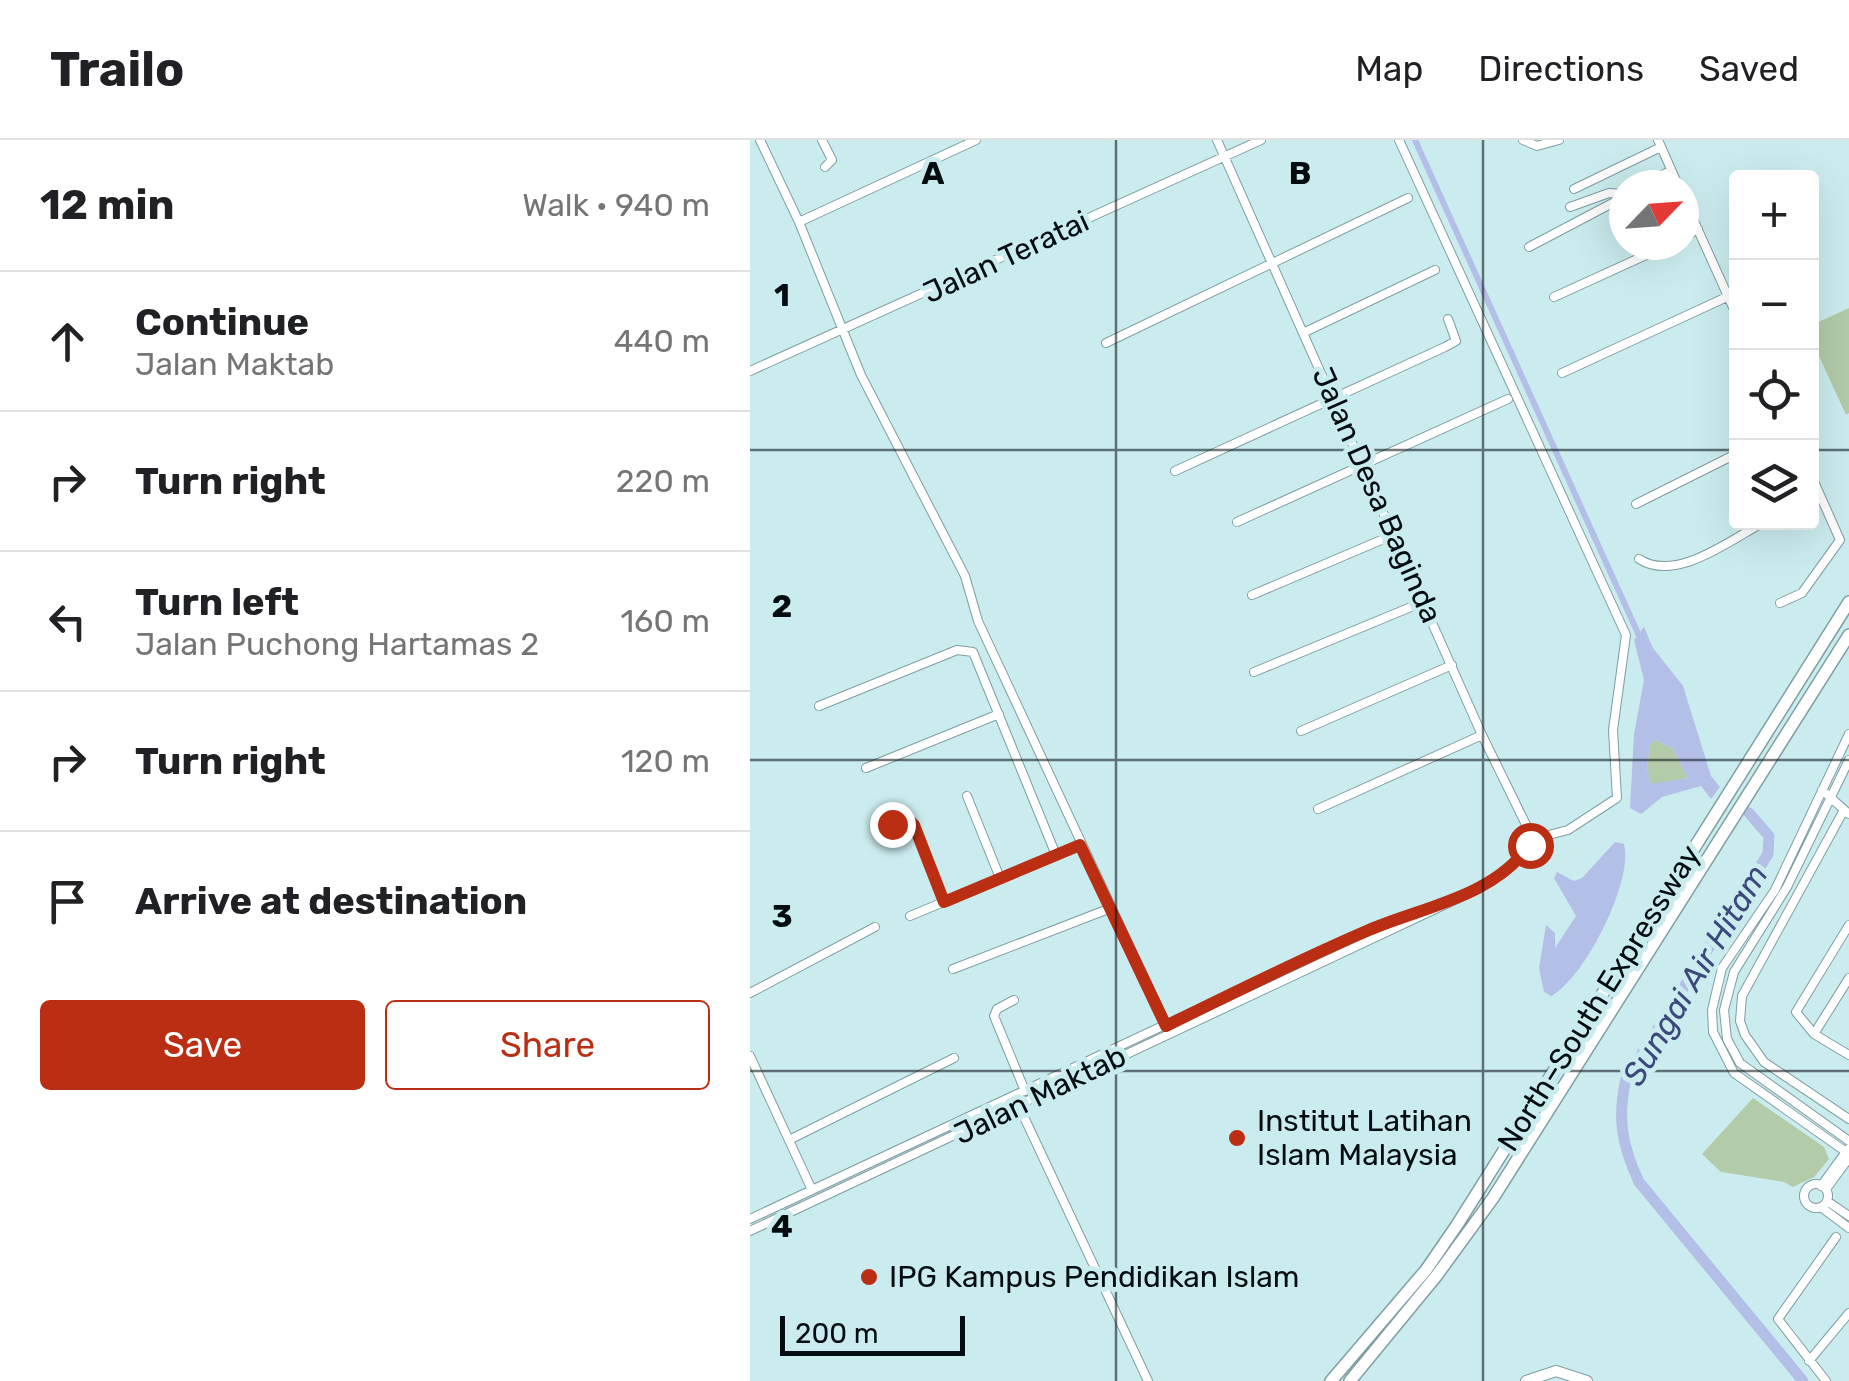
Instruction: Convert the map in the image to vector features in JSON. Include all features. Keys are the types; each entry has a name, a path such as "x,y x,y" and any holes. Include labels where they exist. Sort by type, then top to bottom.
{"highway":[{"name":"North–South Expressway","path":"1331,1381 1426,1270 1457,1226 1849,602"},
{"name":"North–South Expressway","path":"1350,1381 1484,1210 1849,635"}],"main road":[{"path":"1526,1381 1556,1371 1588,1381"}],"street":[{"path":"760,140 870,392 965,576 974,612 1168,1029"},
{"path":"822,140 832,160 826,167"},
{"path":"799,222 976,140"},
{"name":"Jalan Desa Baginda","path":"1217,140 1482,735 1533,836"},
{"name":"Jalan Teratai","path":"750,372 1260,140"},
{"path":"1399,140 1626,635 1613,730 1617,798 1568,830 1533,836"},
{"path":"1523,140 1537,146 1559,140"},
{"path":"1574,189 1659,144 1671,170"},
{"path":"1570,207 1609,193"},
{"path":"1106,343 1408,198"},
{"path":"1528,247 1609,204"},
{"path":"1562,373 1728,296 1699,231"},
{"path":"1554,297 1635,260"},
{"path":"1304,332 1435,270"},
{"path":"1176,471 1456,340 1448,319"},
{"path":"1237,522 1508,399"},
{"path":"1636,504 1729,458"},
{"path":"1780,603 1802,593 1838,544 1838,533 1819,502"},
{"path":"1639,559 1654,567 1672,567 1748,530"},
{"path":"1252,595 1393,535"},
{"path":"1254,672 1423,602"},
{"path":"820,706 968,649 977,658 1056,855"},
{"path":"1301,731 1452,665"},
{"path":"866,768 999,714"},
{"path":"1848,1147 1827,1139 1734,1073 1713,1032 1712,1010 1722,968 1774,890 1849,734"},
{"path":"1318,809 1482,735"},
{"path":"1848,1147 1742,1066 1727,1039 1724,1010 1734,972 1787,887 1849,760"},
{"path":"1822,790 1847,812 1748,983 1740,1021 1752,1050 1764,1062 1849,1119"},
{"path":"967,796 1000,878"},
{"path":"892,824 909,820 914,825 944,902"},
{"name":"Jalan Maktab","path":"750,1231 1016,1100 1025,1091 1439,907 1505,872 1533,836"},
{"path":"910,916 1080,845"},
{"path":"954,969 1110,908"},
{"path":"1849,925 1796,1007 1800,1022 1845,1052 1849,1038"},
{"path":"750,994 875,926"},
{"path":"1814,1034 1849,978"},
{"path":"1014,1000 997,1008 994,1016 1025,1091"},
{"name":"Jalan Maktab","path":"750,1219 1168,1029"},
{"path":"750,1056 753,1072 823,1197"},
{"path":"789,1140 954,1058"},
{"path":"1016,1100 1148,1381"},
{"path":"1827,1139 1842,1167"},
{"path":"1848,1147 1842,1167 1824,1188 1824,1204 1849,1228"},
{"path":"1824,1188 1812,1186 1805,1196 1809,1206 1824,1204 1849,1216"},
{"path":"1826,1381 1778,1319 1836,1236"},
{"path":"1810,1361 1849,1313"}],"green space":[{"path":"1849,308 1846,415 1819,356 1819,322"},
{"path":"1655,740 1672,748 1688,778 1651,785 1647,767 1650,744"},
{"path":"1753,1098 1824,1147 1829,1159 1814,1177 1793,1187 1784,1182 1721,1172 1702,1154"}],"water":[{"path":"1644,627 1653,648 1683,686 1711,776 1720,787 1711,799 1701,786 1662,797 1641,814 1630,808 1634,734 1644,680 1634,640","holes":["1655,740 1672,748 1688,778 1651,784 1647,767 1650,744"]},
{"path":"1615,842 1624,844 1625,860 1614,904 1578,970 1551,996 1544,992 1539,968 1546,925 1555,933 1555,948 1576,916 1554,878 1557,872 1574,881 1582,878"}],"waterway":[{"path":"1415,140 1641,640"},
{"name":"Sungai Air Hitam","path":"1749,813 1769,836 1768,854 1626,1079 1623,1132 1639,1182 1803,1381"}],"place":[{"name":"Institut Latihan Islam Malaysia","path":"1237,1138"},
{"name":"IPG Kampus Pendidikan Islam","path":"869,1277"}],"route":[{"path":"892,824 912,821 944,902 1080,845 1166,1026 1372,928 1459,898 1505,872 1530,845"}]}
